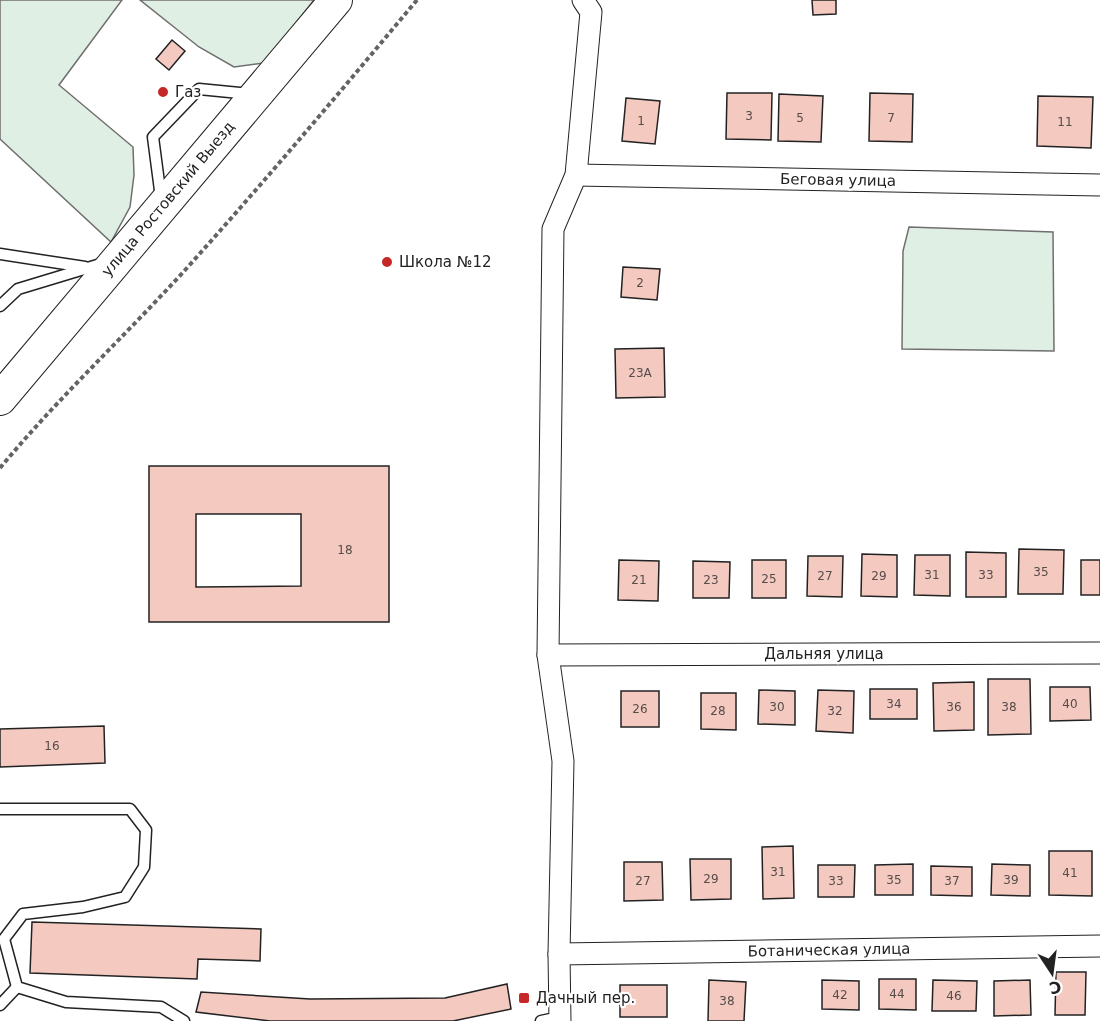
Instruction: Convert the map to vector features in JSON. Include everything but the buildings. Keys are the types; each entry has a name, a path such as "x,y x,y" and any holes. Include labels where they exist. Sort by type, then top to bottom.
{"main road":[{"name":"улица Ростовский Выезд","path":"0,399 336,0"}],"street":[{"path":"553,1020 559,954 563,761 548,655 553,229 576,175 591,12 583,0"},
{"name":"Беговая улица","path":"576,175 1100,185"},
{"name":"Дальняя улица","path":"548,655 1100,653"},
{"name":"Ботаническая улица","path":"559,954 1100,946"}],"lane":[{"path":"162,207 153,137 199,89 257,95"},
{"path":"0,254 88,268"},
{"path":"0,306 18,289 118,258"},
{"path":"0,809 130,809 146,831 144,867 125,897 83,907 23,914 4,939 17,987"},
{"path":"0,1005 17,987"},
{"path":"17,987 66,1002 161,1007 184,1021"}],"path":[{"path":"0,468 33,428 185,270 332,103 417,0"}],"green space":[{"path":"0,0 122,0 59,85 133,147 134,175 130,207 111,242 0,139"},
{"path":"140,0 314,0 264,63 234,67 199,47"},
{"path":"909,227 1053,232 1054,351 902,349 903,251"}],"place":[{"name":"Газ","path":"163,92"},
{"name":"Школа №12","path":"387,262"},
{"name":"Дачный пер.","path":"524,998"}]}
